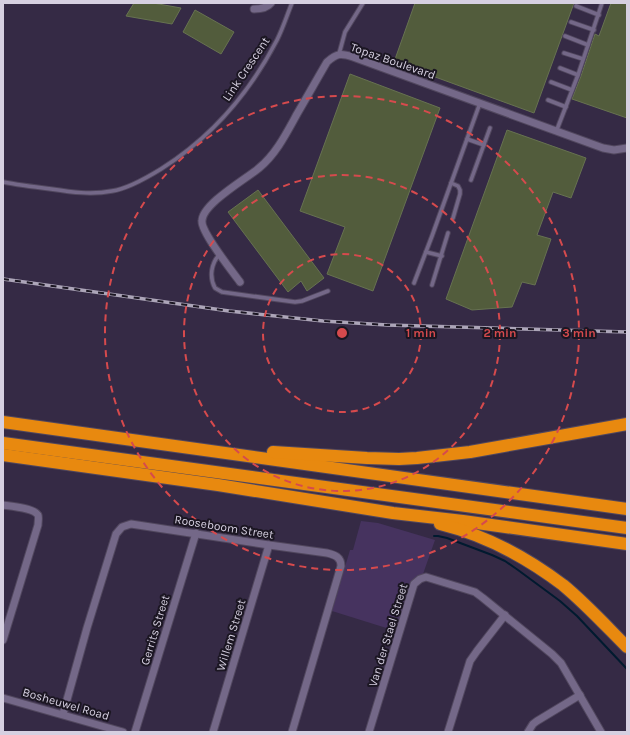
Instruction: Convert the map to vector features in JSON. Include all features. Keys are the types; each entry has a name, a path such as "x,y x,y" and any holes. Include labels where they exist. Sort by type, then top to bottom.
{"highway":[{"path":"3,422 627,509"},
{"path":"182,447 399,459 470,452 627,424"},
{"path":"3,443 627,528"},
{"path":"3,455 218,485 393,513 627,544"},
{"path":"393,513 454,528 486,540 515,554 532,564 580,600 627,647"}],"street":[{"path":"254,9 262,9 271,3"},
{"name":"Topaz Boulevard","path":"240,282 207,235 202,223 202,217 206,210 215,201 258,169 271,157 282,141 327,62 332,57 339,54 353,57 603,148 614,150 627,148"},
{"path":"3,505 35,512 38,515 38,525 3,640"},
{"name":"Rooseboom Street","path":"63,714 86,628 116,534 122,527 131,524 332,554 339,558 341,564 292,732"},
{"name":"Gerrits Street","path":"135,732 196,533"},
{"name":"Willem Street","path":"213,732 269,545"},
{"name":"Van der Stael Street","path":"369,732 414,584 420,579 429,578 475,592 506,615 557,658 602,732"},
{"path":"448,732 470,661 506,615"},
{"path":"528,732 537,721 580,695"},
{"name":"Bosheuwel Road","path":"3,698 122,732"}],"lane":[{"name":"Link Crescent","path":"3,182 76,193 98,193 122,188 149,176 177,159 204,137 233,107 258,73 278,38 292,3"},
{"path":"339,54 345,32 363,3"},
{"path":"556,132 578,75 602,3"},
{"path":"576,6 599,15"},
{"path":"571,22 594,30"},
{"path":"565,36 588,45"},
{"path":"564,53 583,59"},
{"path":"560,68 578,75"},
{"path":"551,82 572,90"},
{"path":"548,100 566,107"},
{"path":"414,283 480,103"},
{"path":"471,180 490,128"},
{"path":"467,140 484,146"},
{"path":"451,183 458,186 460,192 453,218"},
{"path":"432,285 448,233"},
{"path":"426,252 442,256"},
{"path":"220,254 213,264 212,280 215,288 222,292 299,302 328,291"}],"shaded area":[{"path":"361,521 378,523 435,540 423,574 416,577 410,584 396,631 332,611 350,550 353,550"}],"building":[{"path":"134,3 153,3 181,8 172,24 126,16"},
{"path":"415,3 574,3 534,113 394,62"},
{"path":"611,3 627,3 627,118 572,99 595,34 599,36"},
{"path":"195,10 234,32 221,54 183,32"},
{"path":"350,74 440,108 373,291 327,274 345,227 300,211"},
{"path":"507,130 586,158 571,198 553,192 537,235 551,239 535,285 522,282 512,307 472,310 446,299"},
{"path":"258,190 324,278 307,291 301,281 288,292 228,212"}],"waterway":[{"path":"434,536 447,538 505,561 560,601 577,616 627,669"}],"railway":[{"path":"3,279 229,311 323,321 387,325 627,332"}]}
